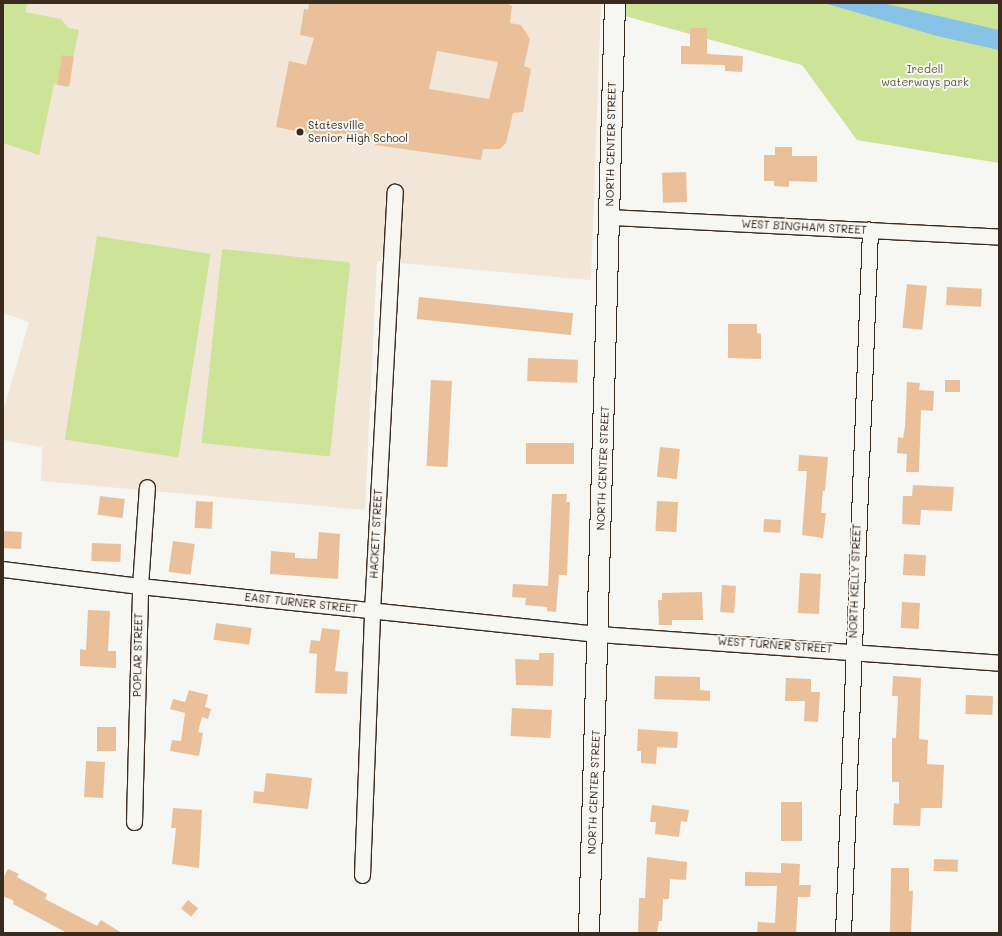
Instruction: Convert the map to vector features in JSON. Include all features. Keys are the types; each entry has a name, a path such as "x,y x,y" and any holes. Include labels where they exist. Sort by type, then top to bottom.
{"main road":[{"name":"NORTH CENTER STREET","path":"589,933 599,634 615,3"}],"street":[{"name":"HACKETT STREET","path":"362,875 372,611 395,192"},
{"name":"WEST BINGHAM STREET","path":"610,217 999,237"},
{"name":"NORTH KELLY STREET","path":"843,933 852,650 870,230"},
{"name":"POPLAR STREET","path":"134,822 140,586 147,487"},
{"name":"EAST TURNER STREET","path":"3,569 140,586 599,634"},
{"name":"WEST TURNER STREET","path":"599,634 852,650 999,663"}],"shaded area":[{"name":"Statesville Senior High School","path":"3,3 601,3 591,280 377,261 365,510 41,481 42,447 3,440 3,412 29,322 3,313"}],"green space":[{"path":"3,3 28,3 25,12 61,19 68,28 79,30 67,87 54,84 39,155 3,143"},
{"name":"Iredell waterways park","path":"616,3 999,3 999,163 857,140 802,65 614,13"},
{"path":"97,236 211,254 178,457 65,439"},
{"path":"222,249 350,262 330,456 202,443"}],"water":[{"path":"824,3 883,3 999,30 999,50 937,36"}],"building":[{"path":"309,3 506,3 512,6 510,23 521,25 530,39 524,66 531,69 523,112 513,113 506,143 500,149 483,149 481,160 375,145 375,140 340,133 338,140 276,127 289,61 306,65 314,38 300,35 304,9 308,10","holes":["437,51 498,62 489,99 429,89"]},
{"path":"690,28 707,28 707,54 743,56 742,72 725,71 725,65 681,64 681,46 690,46"},
{"path":"62,55 74,57 69,87 57,85"},
{"path":"775,147 792,147 792,156 817,156 817,182 789,181 789,187 774,186 774,181 764,181 764,155 775,155"},
{"path":"686,172 687,202 663,203 662,173"},
{"path":"907,284 927,286 922,330 902,328"},
{"path":"947,287 982,289 981,307 946,305"},
{"path":"419,297 573,313 571,335 417,319"},
{"path":"728,324 757,324 757,333 761,334 761,359 728,358"},
{"path":"528,358 578,360 577,383 527,381"},
{"path":"431,380 452,381 447,467 426,466"},
{"path":"945,380 960,380 960,392 945,392"},
{"path":"907,382 920,383 919,390 934,391 933,411 921,410 919,472 906,472 907,454 897,453 898,437 903,438 905,427"},
{"path":"526,443 574,443 574,464 526,464"},
{"path":"660,447 680,449 677,479 657,477"},
{"path":"799,455 828,457 825,491 823,491 821,513 826,513 823,538 802,535 807,471 798,471"},
{"path":"913,485 954,487 952,511 921,510 920,525 902,524 903,496 912,496"},
{"path":"552,494 567,494 566,502 570,502 567,575 559,575 556,612 547,611 547,607 525,605 526,598 512,597 513,584 548,586"},
{"path":"100,496 125,499 122,518 98,515"},
{"path":"196,501 213,502 212,529 195,528"},
{"path":"657,501 678,502 676,532 655,531"},
{"path":"764,519 781,520 780,533 763,532"},
{"path":"3,531 22,532 21,549 3,548"},
{"path":"319,532 340,534 338,579 270,574 271,551 295,553 295,558 317,559"},
{"path":"173,541 195,544 190,575 169,572"},
{"path":"92,543 121,544 120,562 91,561"},
{"path":"904,554 926,555 925,576 903,575"},
{"path":"800,573 821,574 819,614 798,613"},
{"path":"722,585 736,586 734,613 720,612"},
{"path":"702,592 703,620 672,620 672,625 659,625 658,600 662,600 662,593"},
{"path":"902,602 920,603 919,629 901,628"},
{"path":"88,610 110,611 108,651 116,651 116,668 80,666 80,649 86,650"},
{"path":"216,623 252,628 249,645 214,640"},
{"path":"322,628 340,630 335,671 348,672 347,694 315,693 317,654 309,653 311,640 320,641"},
{"path":"539,653 554,653 553,686 516,685 515,659 539,660"},
{"path":"655,676 700,677 700,690 710,691 710,701 654,699"},
{"path":"893,676 921,678 919,739 928,740 927,764 944,765 942,808 921,808 920,826 893,825 894,803 899,804 899,782 892,782 892,738 896,738 898,696 892,696"},
{"path":"786,678 811,679 811,692 820,692 818,722 804,721 805,701 785,701"},
{"path":"189,690 208,695 205,707 211,709 208,719 202,717 198,732 203,733 199,756 170,751 172,740 181,741 185,713 170,709 173,699 185,702"},
{"path":"966,695 993,696 992,715 965,714"},
{"path":"512,708 552,710 550,738 511,736"},
{"path":"97,727 116,727 116,751 97,751"},
{"path":"638,729 678,732 677,748 657,747 656,764 641,763 641,751 637,751"},
{"path":"86,761 105,762 103,798 84,797"},
{"path":"266,773 312,778 308,809 253,803 254,791 264,792"},
{"path":"781,802 802,802 802,841 781,841"},
{"path":"652,805 689,810 687,822 681,821 679,837 655,834 656,822 650,822"},
{"path":"173,808 202,810 199,868 172,864 176,828 171,828"},
{"path":"647,857 687,862 686,880 670,879 669,899 663,899 662,921 659,921 657,933 638,933 639,898 645,898"},
{"path":"934,859 958,860 958,872 934,871"},
{"path":"781,863 800,864 799,885 811,885 810,897 798,897 796,933 757,933 758,922 775,923 777,886 745,886 745,872 781,873"},
{"path":"891,868 909,868 909,891 913,891 911,933 890,933"},
{"path":"8,869 19,874 17,877 47,894 45,899 97,926 101,920 122,933 67,933 13,904 14,901 3,896 3,878"},
{"path":"188,900 198,908 191,917 181,909"}],"place":[{"name":"Statesville Senior High School","path":"300,132"}]}
